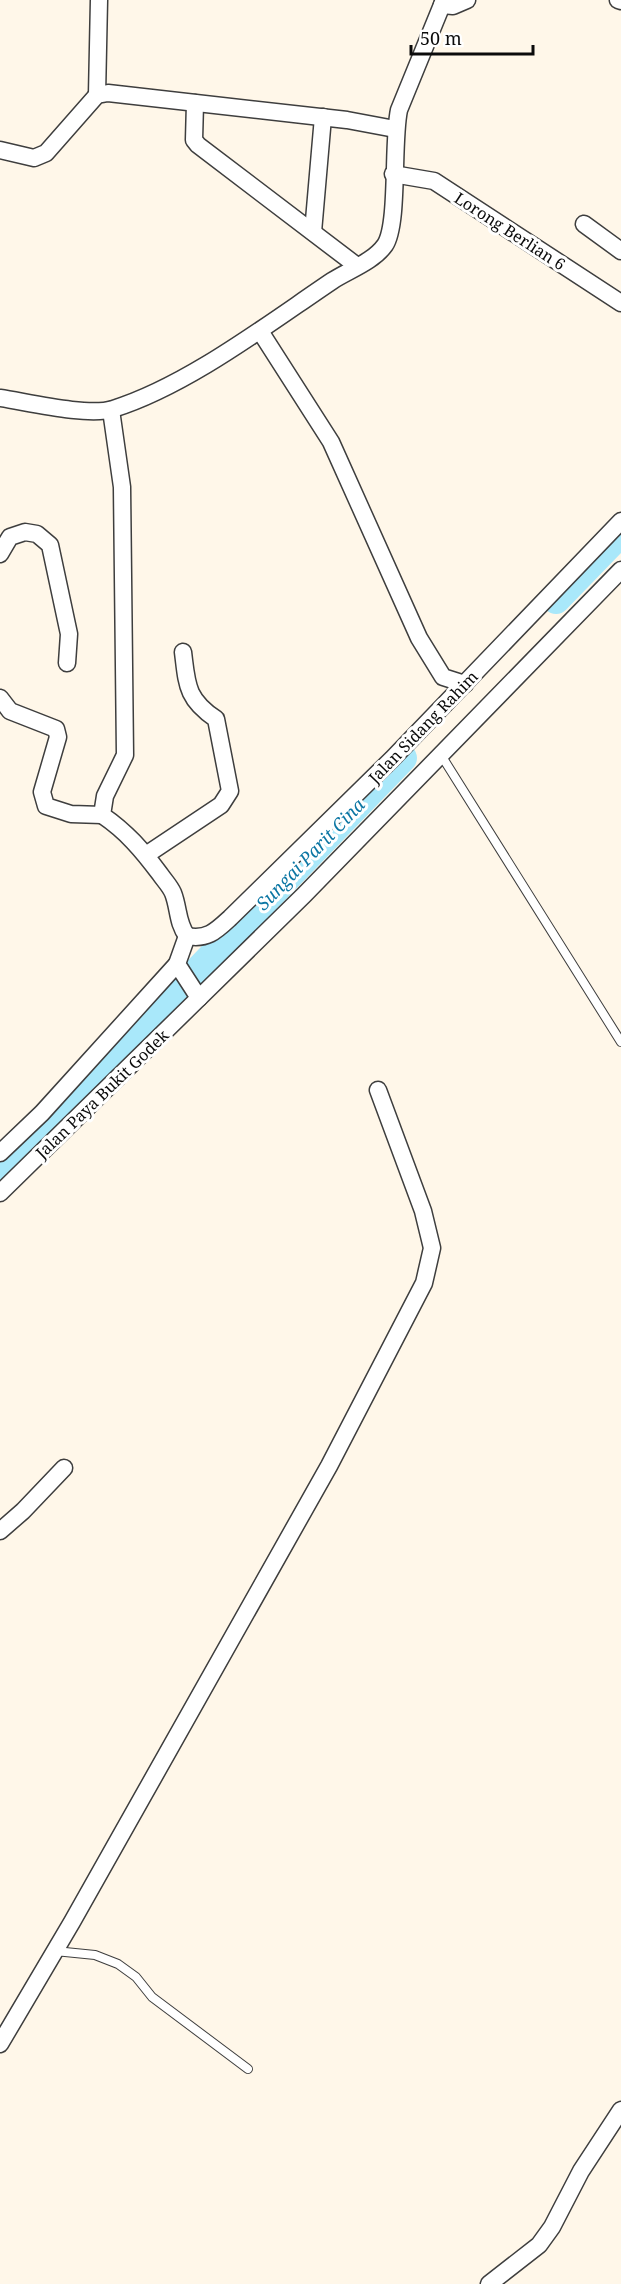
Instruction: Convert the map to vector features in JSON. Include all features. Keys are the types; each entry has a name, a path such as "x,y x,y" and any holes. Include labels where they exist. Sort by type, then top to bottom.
{"street":[{"path":"97,95 99,0"},
{"path":"0,398 76,410 111,410 165,387 260,332 385,245 392,230 395,129 399,111 443,2 453,6 467,0"},
{"path":"0,150 34,158 45,153 97,95 108,93 323,117 395,129"},
{"path":"195,103 194,140 198,145 357,266"},
{"path":"313,231 323,117"},
{"name":"Lorong Berlian 6","path":"393,174 434,181 621,303"},
{"path":"584,224 621,251"},
{"path":"260,332 331,442 419,638 443,677 465,684"},
{"path":"102,815 105,796 125,755 122,487 111,410"},
{"name":"Jalan Sidang Rahim","path":"182,952 215,932 392,759 621,521"},
{"path":"0,554 10,537 25,532 37,534 50,545 69,634 67,663"},
{"name":"Jalan Paya Bukit Godek","path":"0,1193 441,755 621,570"},
{"path":"146,855 221,806 230,792 216,719 200,709 189,692 183,652"},
{"path":"0,698 10,711 57,729 58,737 42,792 46,806 71,814 102,815 126,831 172,890 179,910 182,952 197,996"},
{"path":"0,1153 42,1113 182,952"},
{"path":"0,2044 329,1467 424,1283 432,1248 430,1239 423,1211 378,1090"},
{"path":"0,1531 23,1511 64,1468"},
{"path":"489,2284 539,2245 552,2227 581,2170 621,2110"}],"lane":[{"path":"441,755 621,1042"},
{"path":"55,1951 95,1954 118,1964 136,1977 152,1997 248,2069"}],"waterway":[{"name":"Sungai Parit Cina","path":"556,600 621,533"},
{"name":"Sungai Parit Cina","path":"0,1175 403,758"}]}
